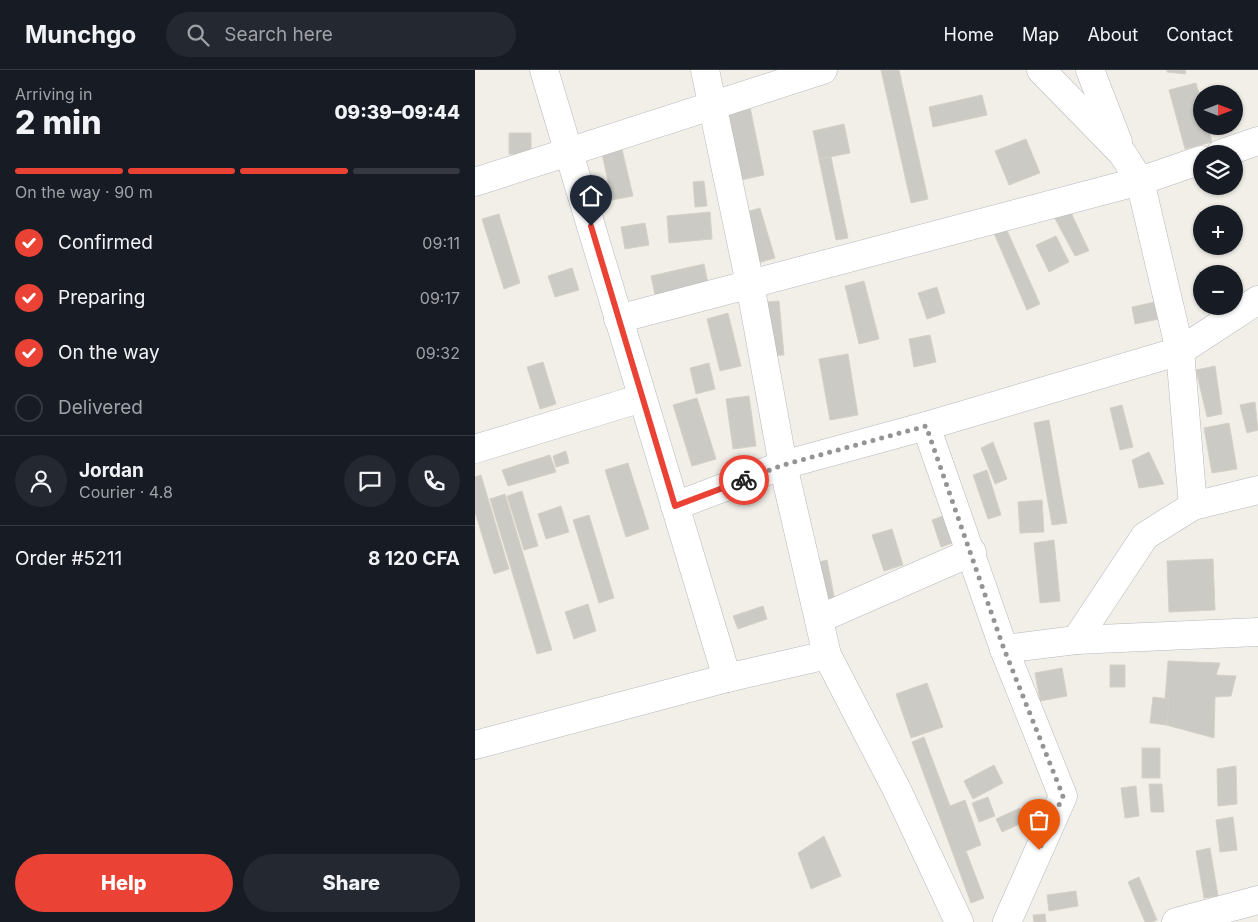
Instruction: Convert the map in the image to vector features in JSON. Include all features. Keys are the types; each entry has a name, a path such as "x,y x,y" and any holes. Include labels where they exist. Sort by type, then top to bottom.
{"street":[{"path":"544,70 727,678"},
{"path":"705,70 711,106 750,284 783,465 827,655 897,790 959,922"},
{"path":"475,182 823,70"},
{"path":"1041,70 1122,153 1140,181 1180,351 1193,506"},
{"path":"1090,70 1122,153"},
{"path":"1243,146 1258,141"},
{"path":"618,319 1140,181 1193,163"},
{"path":"675,506 783,465 926,426 1180,351 1258,300"},
{"path":"475,449 643,398"},
{"path":"926,426 972,552 1004,649 1063,796 1007,922"},
{"path":"1076,640 1145,536 1193,506 1258,490"},
{"path":"819,619 972,552"},
{"path":"1004,649 1076,640 1258,632"},
{"path":"475,746 727,678 827,655"},
{"path":"1176,922 1258,900"}],"building":[{"path":"881,70 899,70 928,199 911,203"},
{"path":"1167,70 1185,70 1186,74 1167,72"},
{"path":"1196,83 1197,85 1193,85 1193,135 1210,135 1212,142 1193,145 1193,147 1185,149 1169,90"},
{"path":"982,95 987,115 933,127 929,107"},
{"path":"750,107 764,175 732,182 718,114"},
{"path":"844,124 850,153 819,159 813,131"},
{"path":"509,133 531,133 531,155 509,154"},
{"path":"1026,139 1040,173 1009,185 995,151"},
{"path":"621,145 633,196 612,200 601,149"},
{"path":"831,157 848,238 836,240 819,159"},
{"path":"704,181 707,206 695,207 693,182"},
{"path":"1067,204 1089,251 1075,256 1052,213"},
{"path":"760,208 775,258 754,264 739,214"},
{"path":"710,212 712,239 669,243 667,216"},
{"path":"499,214 520,283 504,289 482,219"},
{"path":"645,223 649,245 625,249 621,227"},
{"path":"1005,226 1040,304 1027,310 993,231"},
{"path":"1056,236 1069,262 1049,272 1036,245"},
{"path":"704,264 708,283 655,295 651,276"},
{"path":"572,268 579,290 555,297 548,276"},
{"path":"864,281 879,339 859,344 845,286"},
{"path":"937,287 945,313 927,319 918,293"},
{"path":"779,301 784,355 768,356 764,302"},
{"path":"1155,302 1159,319 1135,324 1132,307"},
{"path":"728,313 741,366 720,371 707,319"},
{"path":"930,335 936,362 914,367 909,339"},
{"path":"848,354 858,415 830,420 819,359"},
{"path":"543,362 556,404 540,409 527,367"},
{"path":"709,363 715,389 696,394 690,368"},
{"path":"1215,366 1222,414 1207,417 1196,370"},
{"path":"749,396 756,446 733,449 726,399"},
{"path":"697,398 716,459 692,466 673,405"},
{"path":"1255,402 1258,430 1247,433 1240,405"},
{"path":"1122,405 1133,447 1120,450 1110,408"},
{"path":"1049,420 1067,523 1052,525 1034,423"},
{"path":"1229,423 1237,469 1212,473 1204,428"},
{"path":"993,442 1007,479 995,484 981,448"},
{"path":"566,451 569,463 556,467 553,456"},
{"path":"1149,452 1164,484 1139,488 1132,460"},
{"path":"550,455 556,472 508,486 502,470"},
{"path":"628,463 649,529 626,537 605,470"},
{"path":"987,470 1001,515 988,519 973,475"},
{"path":"481,475 509,569 494,574 475,512 475,477"},
{"path":"522,491 538,546 524,550 507,496"},
{"path":"505,494 552,650 537,654 490,499"},
{"path":"1042,500 1044,532 1020,533 1018,502"},
{"path":"561,506 569,532 546,539 538,514"},
{"path":"589,515 614,598 599,603 573,520"},
{"path":"943,516 952,543 941,547 932,520"},
{"path":"892,529 903,565 884,571 872,535"},
{"path":"1054,540 1060,601 1040,603 1034,543"},
{"path":"1213,559 1215,610 1169,612 1167,561"},
{"path":"827,560 835,601 822,603 814,563"},
{"path":"588,604 596,631 574,639 565,612"},
{"path":"763,606 767,619 738,629 733,616"},
{"path":"1168,661 1220,663 1216,675 1236,676 1231,696 1215,697 1214,738 1163,724"},
{"path":"1110,665 1125,665 1125,687 1110,687"},
{"path":"1062,668 1067,696 1040,701 1035,673"},
{"path":"927,683 943,727 911,738 896,694"},
{"path":"1153,697 1169,699 1167,725 1150,723"},
{"path":"924,737 950,806 965,800 981,845 966,851 984,898 971,903 912,742"},
{"path":"1142,748 1160,748 1160,778 1142,778"},
{"path":"994,765 1003,783 973,799 964,781"},
{"path":"1236,766 1237,804 1218,806 1217,769"},
{"path":"1149,784 1162,784 1164,812 1151,812"},
{"path":"1136,786 1139,816 1125,818 1121,788"},
{"path":"988,797 995,816 979,822 972,803"},
{"path":"1020,808 1026,821 1002,832 996,819"},
{"path":"1233,817 1237,850 1220,852 1216,820"},
{"path":"824,836 841,876 811,889 798,853"},
{"path":"1210,848 1218,896 1204,898 1196,851"},
{"path":"1139,877 1157,920 1152,922 1145,922 1128,882"},
{"path":"1076,891 1078,906 1049,911 1047,895"},
{"path":"1045,914 1046,922 1034,922 1033,915"}],"way so far":[{"path":"744,480 783,465 926,426 972,552 1004,649 1063,796 1039,850"}],"route":[{"path":"591,226 675,506 744,480"}]}
